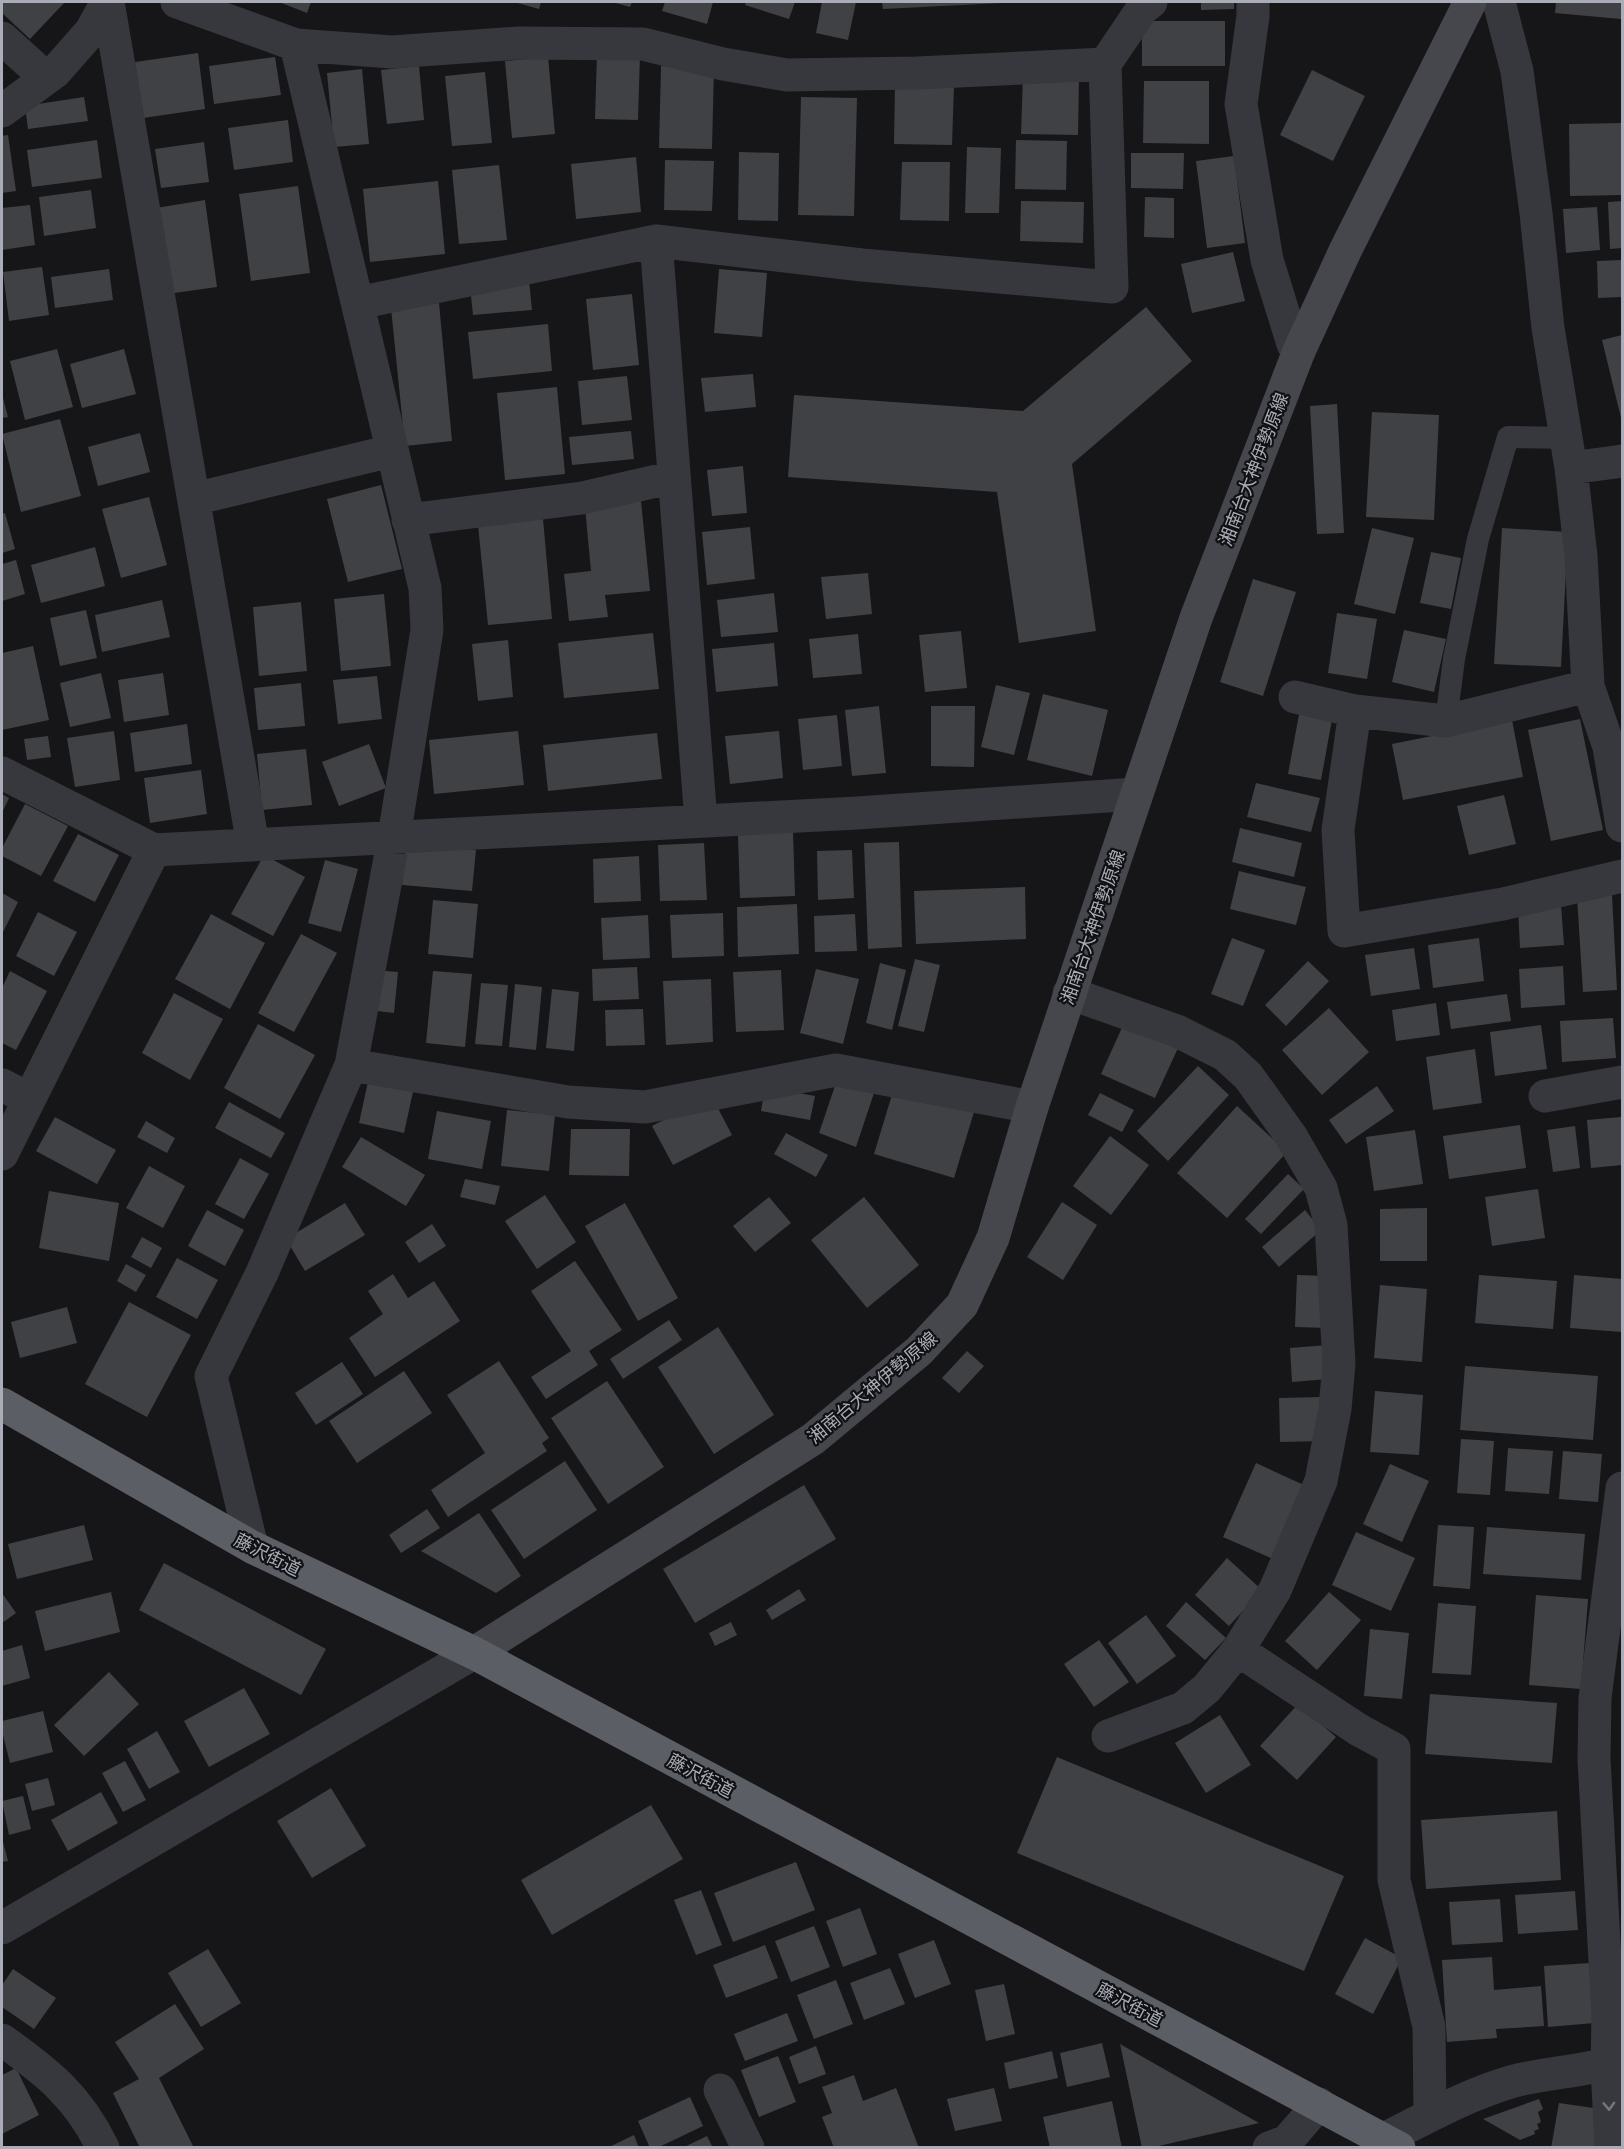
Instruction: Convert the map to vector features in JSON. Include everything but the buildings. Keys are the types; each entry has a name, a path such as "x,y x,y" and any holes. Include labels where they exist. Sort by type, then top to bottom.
{"highway":[{"name":"藤沢街道","path":"2,1404 252,1547 474,1653 1392,2143"}],"main road":[{"name":"湘南台大神伊勢原線","path":"474,1653 813,1439 919,1351 963,1305 993,1238 1069,993 1196,618 1299,351 1345,251 1470,2"}],"street":[{"path":"2,111 55,72 91,31 107,2"},
{"path":"107,2 253,845"},
{"path":"177,2 296,45 392,52 519,43 643,44 723,64 787,75 917,73 1105,64"},
{"path":"358,303 656,241 862,266 1112,287 1105,64 1142,9 1151,2"},
{"path":"1252,2 1253,16 1241,104 1267,260 1293,344 1299,351"},
{"path":"1499,2 1518,71 1548,328 1568,453 1581,556 1588,686 1609,747 1623,826"},
{"path":"2,38 46,78"},
{"path":"252,1547 211,1376 262,1273 351,1065 394,837 427,630 425,588 296,45"},
{"path":"656,241 701,821"},
{"path":"194,499 392,451"},
{"path":"1568,453 1623,461"},
{"path":"408,520 582,498 674,477"},
{"path":"1294,697 1355,711 1446,721 1588,686"},
{"path":"1355,711 1338,830 1344,932 1503,904 1623,876"},
{"path":"2,773 154,850 701,821 1136,794"},
{"path":"2,1154 15,1092 154,850"},
{"path":"1069,993 1177,1032 1225,1055 1248,1076 1291,1136 1321,1188 1332,1225 1338,1364 1335,1409 1321,1481 1275,1590 1238,1650 1207,1688 1183,1708 1108,1736"},
{"path":"351,1065 568,1102 645,1107 836,1070 1032,1107"},
{"path":"1545,1096 1623,1082"},
{"path":"1611,2148 1615,2062 1608,2016 1594,1759 1595,1698 1623,1488"},
{"path":"1238,1650 1359,1730 1394,1749 1394,1880 1429,2027 1430,2115"},
{"path":"2,1928 474,1653"},
{"path":"2,2040 36,2064 68,2092 92,2123 103,2148"},
{"path":"1392,2143 1430,2115 1514,2081 1615,2062"},
{"path":"720,2090 748,2148"},
{"path":"1269,2148 1287,2141 1319,2104"}],"lane":[{"path":"1446,721 1454,659 1478,539 1508,437 1568,453"}]}
